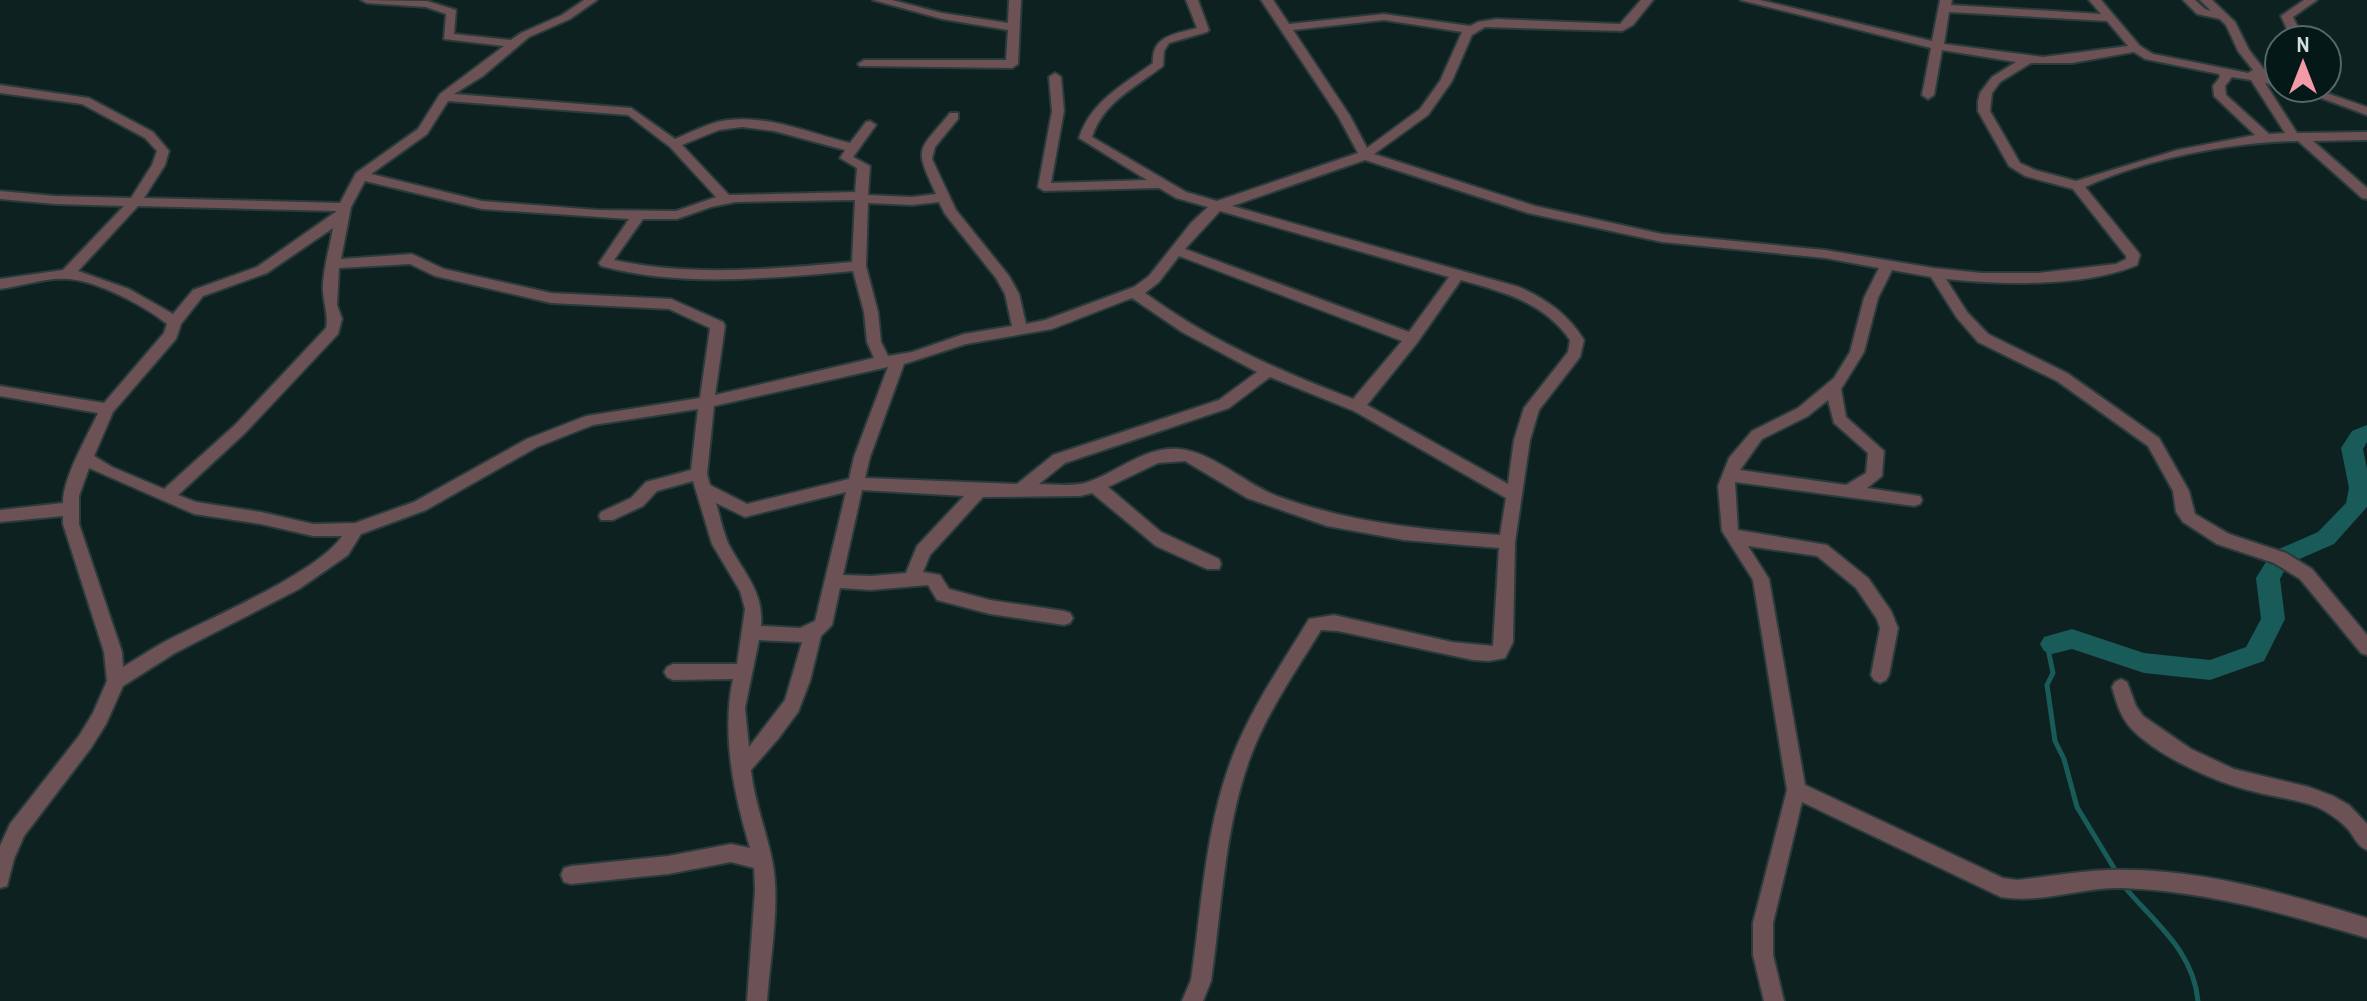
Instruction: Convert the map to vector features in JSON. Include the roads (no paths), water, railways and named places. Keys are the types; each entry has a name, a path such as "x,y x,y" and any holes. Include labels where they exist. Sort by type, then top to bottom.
{"street":[{"path":"367,0 430,4 452,13 448,37 513,44"},
{"path":"166,496 240,429 333,330 335,319 329,291 333,264 343,211 361,176 423,131 444,97 513,44 525,35 566,17 591,0"},
{"path":"882,0 942,16 1013,27"},
{"path":"864,64 1009,65 1013,62 1015,0"},
{"path":"1192,0 1203,30 1165,41 1158,51 1159,64 1103,106 1094,115 1085,137 1181,195 1514,290 1538,301 1567,325 1577,340 1575,353 1532,408 1522,440 1507,542 1504,642 1499,653 1481,656 1382,632 1328,622 1315,624 1264,711 1241,759 1225,824 1201,981 1192,1001"},
{"path":"1267,0 1344,116 1365,155 1533,210 1662,238 1825,254 1936,274 2038,278 2118,268 2132,262 2133,255 2078,186 2015,166 1984,111 1983,103 1994,80 2028,60"},
{"path":"1376,0 1384,17"},
{"path":"1284,28 1384,17 1471,30 1496,22 1622,28 1629,25 1635,12 1647,0"},
{"path":"1746,0 1937,46 2028,60 2072,59 2136,48"},
{"path":"2095,0 2136,48 2162,60 2263,77"},
{"path":"2189,0 2201,12 2226,17"},
{"path":"2206,0 2226,17 2258,76 2297,137 2367,195"},
{"path":"2291,24 2287,16 2311,0"},
{"path":"1928,95 1947,4 2109,18"},
{"path":"85,458 106,471 194,508 313,530 355,529 420,506 561,430 626,414 708,402 914,357 964,339 1069,318 1134,292 1154,279 1217,206 1365,155 1424,112 1446,81 1460,44 1471,30"},
{"path":"2223,70 2226,77 2219,86 2220,96 2266,138"},
{"path":"1055,77 1058,111 1044,187 1161,184"},
{"path":"0,89 85,101 158,142 164,154 135,200 67,274"},
{"path":"444,97 627,110 674,144 725,199"},
{"path":"2343,102 2367,111"},
{"path":"954,116 925,153 961,227 1002,276 1012,294 1020,330"},
{"path":"674,144 713,128 735,124 853,148"},
{"path":"870,125 846,160 864,166 859,266 871,312 874,342 890,360"},
{"path":"2078,186 2135,165 2189,151 2266,138 2367,136"},
{"path":"361,176 489,206 598,214 683,214 725,199 861,198 912,201 945,197"},
{"path":"0,195 55,200 135,200 343,211"},
{"path":"0,879 4,859 17,830 85,742 100,718 116,681 113,652 71,524 69,509 85,458 107,409 171,335 174,323 198,293 262,270 343,211"},
{"path":"640,213 606,263 643,271 752,275 859,266"},
{"path":"1176,250 1412,339"},
{"path":"333,264 412,259 440,273 551,298 654,302 683,308 718,326 702,433 702,482 720,544 752,599 752,632 736,708 744,794 763,861 765,890 757,1001"},
{"path":"1774,1001 1763,955 1763,923 1796,790 1761,579 1733,537 1726,486 1742,452 1757,435 1803,412 1833,388 1857,352 1871,298 1887,266"},
{"path":"0,284 67,274 100,283 157,310 174,323"},
{"path":"1936,274 1962,315 1983,338 2062,377 2154,442 2181,491 2184,512 2189,518 2223,539 2280,558 2306,574 2367,648"},
{"path":"1359,407 1360,400 1412,339 1457,276"},
{"path":"1134,292 1174,323 1211,345 1359,407 1514,495"},
{"path":"742,767 796,696 813,634 823,625 840,541 890,360"},
{"path":"1020,491 1059,459 1224,404 1270,370"},
{"path":"1833,388 1839,419 1876,451 1874,476 1847,492"},
{"path":"0,391 107,409"},
{"path":"607,516 637,502 652,486 702,482 745,511 856,483 979,491 1096,487 1157,457 1173,454 1190,456 1245,489 1306,514 1397,531 1507,542"},
{"path":"1730,475 1914,500"},
{"path":"1096,487 1154,536 1181,552 1213,564"},
{"path":"912,578 923,551 979,491"},
{"path":"0,516 69,509"},
{"path":"116,681 169,648 293,584 342,550 355,529"},
{"path":"1733,537 1821,550 1862,583 1885,616 1889,628 1880,675"},
{"path":"833,581 934,580 943,595 990,607 1064,618"},
{"path":"752,632 813,634"},
{"path":"673,672 744,671"},
{"path":"2121,687 2132,720 2188,757 2237,779 2332,804 2352,819 2367,841"},
{"path":"1796,790 2001,887 2017,890 2119,879 2189,886 2247,895 2367,928"},
{"path":"571,875 668,865 731,853 763,861"}],"waterway":[{"path":"2052,644 2072,639 2144,663 2210,670 2255,654 2273,619 2268,578 2280,558 2326,538 2356,507 2360,488 2352,448 2359,437 2367,433"},
{"path":"2052,644 2048,649 2053,673 2047,685 2055,741 2064,759 2077,807 2117,873"},
{"path":"2123,885 2180,951 2195,983 2198,1001"}]}
